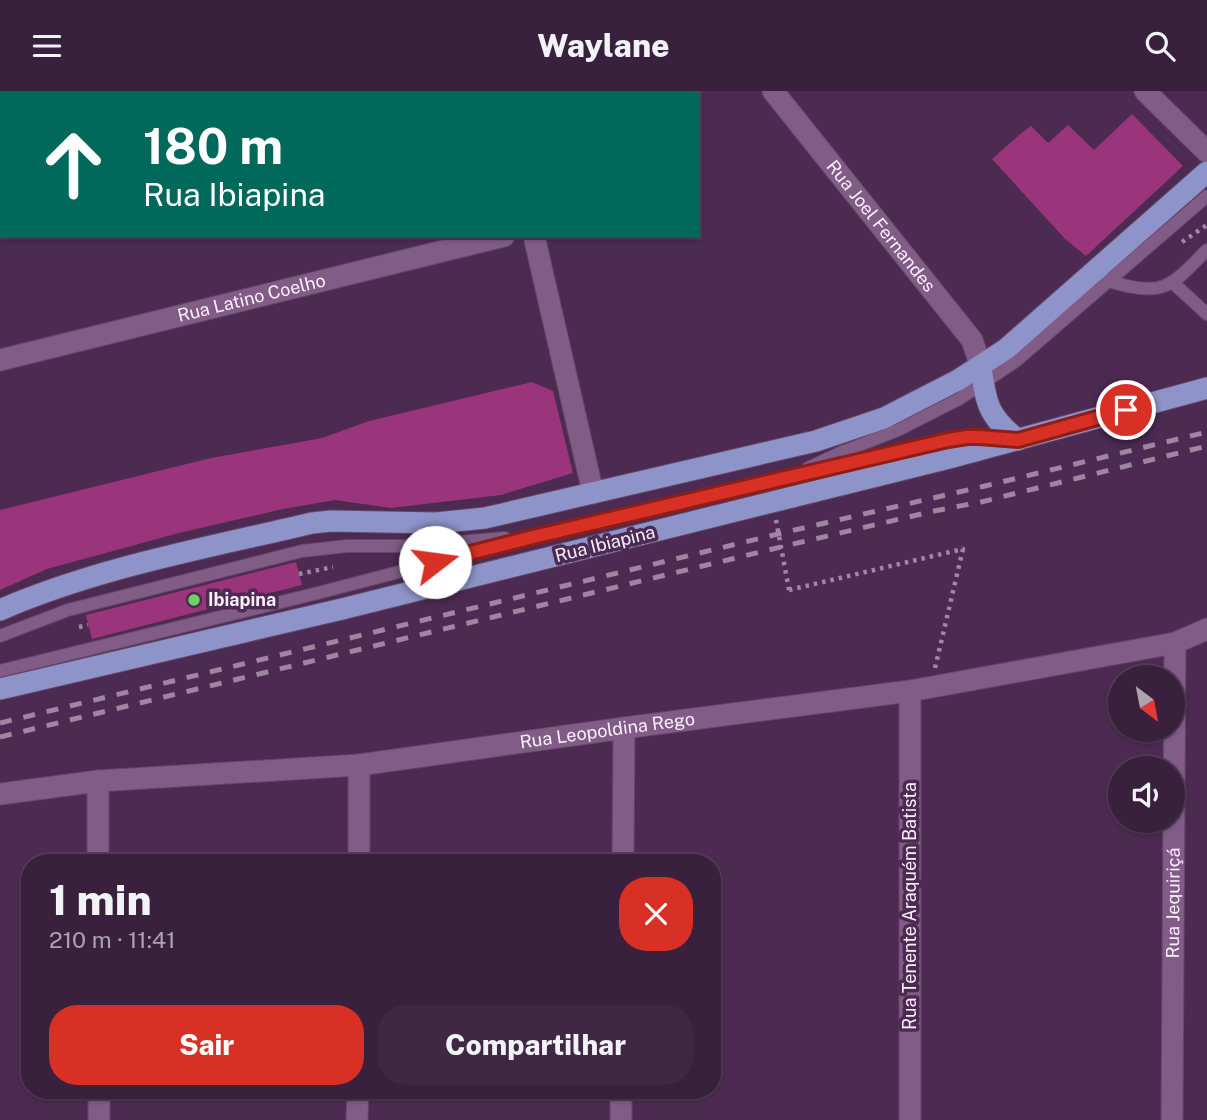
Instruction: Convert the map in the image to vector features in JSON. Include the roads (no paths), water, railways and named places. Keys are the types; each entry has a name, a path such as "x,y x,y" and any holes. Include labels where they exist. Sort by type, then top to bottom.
{"main road":[{"path":"0,610 96,575 312,523 436,523 485,518 816,441 884,418 982,375 1006,349 1099,278 1207,172"},
{"path":"982,375 985,399 992,414 1006,431 1018,440"},
{"name":"Rua Ibiapina","path":"0,689 342,609 1018,440 1207,388"}],"street":[{"name":"Rua Joel Fernandes","path":"773,91 972,340 982,375"},
{"path":"1145,91 1207,152"},
{"name":"Rua Latino Coelho","path":"0,360 496,238"},
{"path":"534,238 593,493"},
{"name":"Rua Leopoldina Rego","path":"0,794 98,781 359,765 910,691 1175,643 1207,629"},
{"name":"Rua Jequiriçá","path":"1172,1120 1175,643"},
{"name":"Rua Tenente Araquém Batista","path":"910,691 910,1120"},
{"path":"623,854 624,728"},
{"path":"359,765 359,854"},
{"path":"98,781 98,854"},
{"path":"99,1099 99,1120"},
{"path":"358,1099 358,1120"},
{"path":"621,1099 621,1120"}],"lane":[{"path":"1099,278 1207,196"},
{"path":"1099,278 1147,288 1164,286 1207,250"},
{"path":"1172,282 1207,314"},
{"path":"783,480 842,452 898,430 959,399 982,375"},
{"path":"0,671 533,537 967,437 1018,440"},
{"path":"0,636 68,610 302,551 347,546 412,546 533,537"}],"railway":[{"path":"0,723 1207,432"},
{"path":"0,737 1207,446"}],"place":[{"name":"Ibiapina","path":"194,600"}]}
